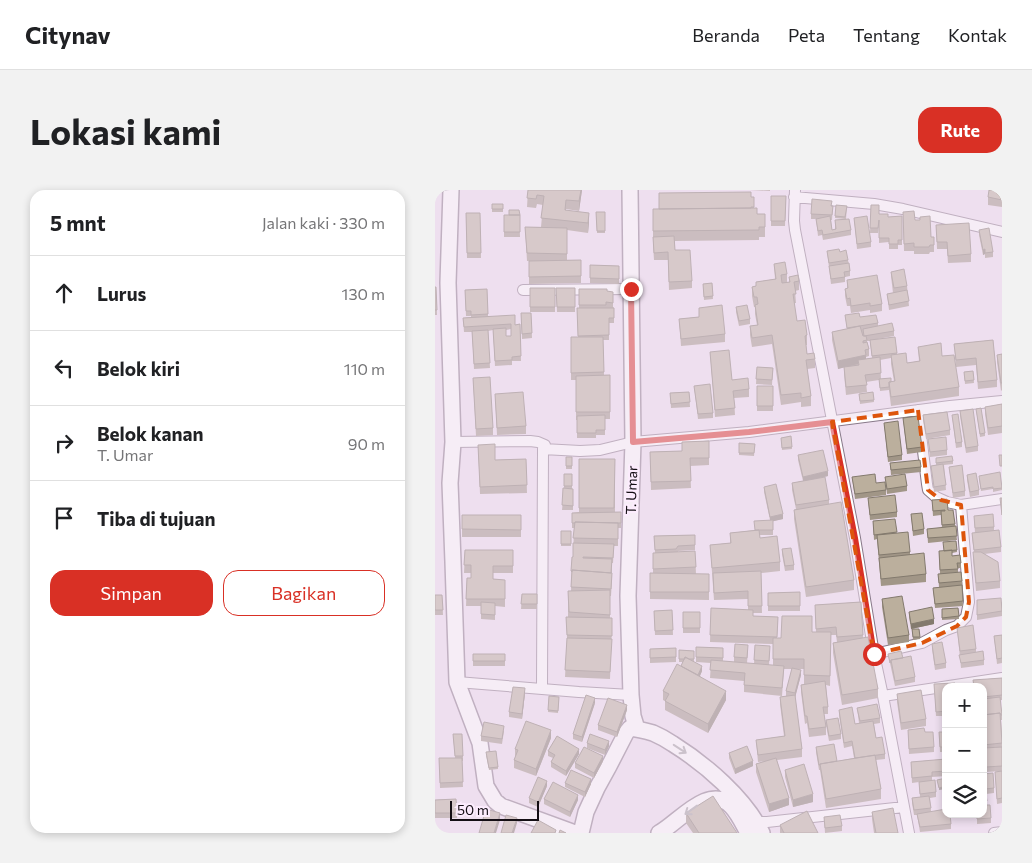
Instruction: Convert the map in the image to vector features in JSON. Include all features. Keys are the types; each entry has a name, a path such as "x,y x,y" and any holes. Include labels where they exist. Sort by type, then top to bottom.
{"main road":[{"path":"451,190 448,283 453,442 450,482 457,682 480,743 486,786 495,801 501,806 575,833"},
{"name":"T. Umar","path":"630,190 633,442 628,596 631,695 633,716 637,729"},
{"path":"581,833 586,812 597,788 625,733 630,728 650,732 663,738 701,763 739,799 756,829"},
{"path":"665,832 676,820 701,803 717,799 731,806 756,829"}],"street":[{"path":"909,833 874,654 855,538 795,230 795,194 903,209 1002,232"},
{"path":"523,290 631,289"},
{"path":"543,449 600,450 633,442 749,432 1002,401"},
{"path":"918,410 928,490 941,500 961,505 1002,499"},
{"path":"453,442 530,441 545,445 543,449 542,689"},
{"path":"874,654 922,643 957,626 967,617 969,602 961,505"},
{"path":"883,696 1002,678"},
{"path":"457,682 631,695"},
{"path":"756,829 767,822 904,807"},
{"path":"994,833 1002,832"}],"highlighted area":[{"path":"918,410 928,490 941,500 961,505 969,602 966,617 957,626 922,643 874,654 832,422"}],"building":[{"path":"528,190 581,190 579,201 566,200 565,210 589,213 588,223 541,218 544,196 537,195 536,199 527,198"},
{"path":"989,190 1002,190 1002,200 988,197"},
{"path":"751,192 751,197 754,197 754,207 751,208 659,209 659,193"},
{"path":"771,196 786,196 785,221 771,221"},
{"path":"812,199 832,201 832,215 811,214"},
{"path":"492,204 503,204 503,209 492,209"},
{"path":"836,205 847,206 845,217 835,216"},
{"path":"871,205 879,205 879,214 888,214 888,217 902,216 902,240 898,240 898,244 889,244 889,238 879,238 879,220 878,228 870,228"},
{"path":"757,208 757,214 765,214 765,227 759,227 759,230 653,231 653,209"},
{"path":"509,210 519,210 520,215 509,215"},
{"path":"914,211 915,220 920,220 920,217 930,216 931,237 934,237 934,245 914,247 914,243 904,244 903,212"},
{"path":"596,212 605,212 605,231 597,231"},
{"path":"466,213 480,213 481,253 467,253"},
{"path":"504,215 520,215 520,232 504,232"},
{"path":"830,216 832,230 836,229 835,220 849,219 851,230 823,235 822,230 818,231 816,219"},
{"path":"867,216 871,242 857,244 854,218"},
{"path":"969,223 971,254 948,256 947,242 937,242 936,225"},
{"path":"525,227 567,228 567,254 527,253"},
{"path":"989,228 993,252 985,253 979,230"},
{"path":"674,236 675,250 690,250 692,281 669,282 668,252 654,253 653,237"},
{"path":"839,249 840,252 846,250 848,260 829,263 827,251"},
{"path":"581,260 581,276 529,277 529,261"},
{"path":"785,262 787,274 781,275 782,283 790,282 789,277 798,275 799,281 794,282 796,294 793,294 797,321 805,320 807,354 814,353 815,359 806,360 811,396 801,398 801,393 781,395 772,335 752,338 750,326 758,325 755,305 758,304 757,297 754,297 752,287 756,286 756,282 776,279 774,264"},
{"path":"849,263 850,271 844,272 845,277 831,279 829,266"},
{"path":"590,265 619,266 619,279 590,278"},
{"path":"904,269 907,286 894,288 891,272"},
{"path":"877,275 882,304 870,306 870,303 851,306 850,298 847,299 845,289 848,288 847,280"},
{"path":"712,283 713,296 704,297 703,284"},
{"path":"436,287 437,310 435,310"},
{"path":"530,288 555,288 555,307 530,307"},
{"path":"556,288 575,288 575,307 557,307"},
{"path":"487,289 488,314 471,315 471,311 466,311 465,290"},
{"path":"579,289 607,289 607,291 613,292 613,303 606,302 606,305 579,305"},
{"path":"907,290 909,301 889,305 887,294"},
{"path":"722,305 725,334 681,339 679,319 699,317 699,308"},
{"path":"747,305 750,319 739,321 736,307"},
{"path":"577,308 614,308 614,318 609,318 609,335 578,336"},
{"path":"521,313 531,313 532,333 522,334"},
{"path":"859,313 860,317 876,315 878,323 847,328 845,315"},
{"path":"515,315 515,325 520,324 521,356 512,357 512,360 495,361 493,329 506,328 506,336 511,336 511,324 464,327 463,318"},
{"path":"892,323 894,331 864,336 863,329"},
{"path":"860,326 863,336 866,336 867,340 863,341 863,343 867,342 869,349 865,350 866,355 838,361 832,332"},
{"path":"488,330 490,363 474,364 472,331"},
{"path":"571,337 603,337 604,372 571,373"},
{"path":"895,337 897,353 872,356 870,340"},
{"path":"993,340 997,380 978,382 976,358 956,360 954,344"},
{"path":"941,343 942,356 954,355 959,387 891,397 889,382 895,381 891,355 906,353 907,363 920,361 918,347"},
{"path":"729,350 732,380 748,378 749,389 733,391 735,408 715,410 710,352"},
{"path":"1002,354 1002,383 1001,383 997,355"},
{"path":"880,357 881,373 865,375 867,385 846,387 844,367 859,365 858,360"},
{"path":"757,367 773,368 772,380 756,379"},
{"path":"973,371 974,380 965,381 964,372"},
{"path":"610,375 610,412 576,412 576,376"},
{"path":"490,377 493,428 476,429 473,378"},
{"path":"891,378 889,387 880,388 879,379"},
{"path":"710,384 713,413 698,414 694,386"},
{"path":"757,386 773,386 773,406 757,406"},
{"path":"523,392 526,426 497,428 495,394"},
{"path":"689,392 690,402 671,404 670,393"},
{"path":"873,392 874,400 860,401 859,394"},
{"path":"1002,404 1002,426 988,428 985,407"},
{"path":"981,408 985,433 980,434 976,409"},
{"path":"973,409 978,446 966,448 960,411"},
{"path":"947,412 950,430 926,434 923,415"},
{"path":"958,414 962,442 956,443 952,415"},
{"path":"605,415 605,430 596,430 596,433 577,433 577,416"},
{"path":"918,416 922,447 907,449 903,418"},
{"path":"898,421 902,455 888,457 884,423"},
{"path":"791,436 792,447 782,448 781,438"},
{"path":"946,437 947,450 930,452 928,439"},
{"path":"709,441 709,458 690,458 691,481 651,482 650,452 682,451 682,442"},
{"path":"739,443 755,444 754,453 739,453"},
{"path":"495,444 495,460 526,459 527,485 480,487 478,445"},
{"path":"823,450 828,471 803,477 798,455"},
{"path":"999,455 1002,455 1002,466 1000,466"},
{"path":"952,456 953,461 936,463 936,458"},
{"path":"566,457 572,457 572,466 566,466"},
{"path":"579,459 615,459 614,508 579,508"},
{"path":"920,460 921,467 891,470 890,463"},
{"path":"943,464 946,485 934,487 931,466"},
{"path":"962,465 965,491 953,493 949,467"},
{"path":"1000,472 1002,488 981,489 979,476"},
{"path":"976,473 979,490 970,492 967,475"},
{"path":"564,474 572,474 572,486 564,486"},
{"path":"875,474 876,483 885,482 886,490 855,494 852,477"},
{"path":"905,474 907,486 887,489 885,477"},
{"path":"825,477 829,500 796,505 792,483"},
{"path":"776,484 783,514 770,517 764,487"},
{"path":"563,488 573,489 573,506 562,505"},
{"path":"895,495 897,512 870,515 868,498"},
{"path":"1000,498 1002,498 1002,515"},
{"path":"947,499 948,510 953,510 955,524 942,525 941,511 945,510 933,511 932,500"},
{"path":"841,502 854,580 806,587 794,510"},
{"path":"621,512 621,523 572,523 572,513"},
{"path":"922,513 924,529 913,531 911,514"},
{"path":"993,514 994,527 975,528 974,516"},
{"path":"462,515 521,515 521,530 462,529"},
{"path":"895,519 897,532 874,535 873,521"},
{"path":"773,520 773,530 755,530 754,521"},
{"path":"575,522 618,523 618,539 573,538"},
{"path":"956,526 957,536 928,538 927,529"},
{"path":"759,530 760,538 777,536 780,562 712,568 710,545 731,543 730,533"},
{"path":"999,530 1001,547 974,550 972,533"},
{"path":"561,531 571,531 571,544 561,544"},
{"path":"908,532 910,552 879,555 877,535"},
{"path":"695,535 695,545 678,546 676,549 655,550 654,536"},
{"path":"956,541 957,550 944,551 943,542"},
{"path":"573,543 614,544 613,558 583,557 612,559 611,573 572,570 572,572 571,571"},
{"path":"791,548 794,565 785,566 782,549"},
{"path":"465,550 513,550 513,566 493,566 493,579 505,580 505,599 466,599 467,578 471,578 471,565 464,565"},
{"path":"952,550 952,556 960,555 961,563 957,563 958,569 940,570 939,551"},
{"path":"695,551 696,567 653,569 653,553"},
{"path":"973,552 981,552 998,562 1000,581 976,583"},
{"path":"924,553 926,574 881,579 879,558"},
{"path":"572,570 612,573 611,589 571,587"},
{"path":"761,571 762,606 748,606 748,591 714,593 713,573"},
{"path":"961,572 962,581 939,583 938,574"},
{"path":"650,573 709,574 709,592 650,592"},
{"path":"962,585 963,601 935,604 933,588"},
{"path":"610,590 610,615 569,612 568,591"},
{"path":"800,592 800,606 768,606 768,593"},
{"path":"522,594 537,594 537,604 521,604"},
{"path":"435,595 442,595 443,610 435,610"},
{"path":"902,596 909,635 888,638 882,599"},
{"path":"1001,598 1002,611 977,615 977,600"},
{"path":"481,602 495,603 495,615 481,614"},
{"path":"861,602 863,635 837,637 836,627 816,629 815,605"},
{"path":"932,607 934,619 911,624 909,612"},
{"path":"711,608 753,610 753,616 778,617 777,637 710,635"},
{"path":"958,608 959,616 942,618 942,609"},
{"path":"672,610 673,630 655,631 654,611"},
{"path":"683,612 700,612 700,628 683,628"},
{"path":"782,616 812,616 812,632 831,632 830,676 804,675 804,659 773,659 773,638 781,638"},
{"path":"566,617 612,618 612,636 567,635"},
{"path":"973,625 976,649 960,651 957,628"},
{"path":"912,629 919,629 920,637 913,637"},
{"path":"1002,635 1002,658 997,659 994,636"},
{"path":"868,637 878,689 842,695 833,643"},
{"path":"567,638 612,639 610,672 565,670"},
{"path":"942,642 946,663 935,665 932,644"},
{"path":"735,644 748,645 747,658 734,657"},
{"path":"755,645 770,646 769,661 754,660"},
{"path":"696,647 723,648 723,658 696,657"},
{"path":"676,648 676,657 650,658 650,649"},
{"path":"679,650 694,651 694,659 685,657 685,659 679,659"},
{"path":"901,651 903,658 891,660 890,663 888,654"},
{"path":"983,651 984,660 961,663 959,655"},
{"path":"473,654 505,654 505,661 473,661"},
{"path":"911,656 915,677 895,681 891,660"},
{"path":"685,657 702,666 698,675 681,666"},
{"path":"711,660 784,666 782,688 744,685 745,673 710,670"},
{"path":"677,664 726,691 708,724 665,701 669,694 663,691"},
{"path":"792,668 801,670 795,693 786,691"},
{"path":"1002,678 1002,695 987,697 987,683 973,683 973,680"},
{"path":"825,681 828,707 823,707 826,727 809,729 807,716 805,716 801,685"},
{"path":"934,684 942,684 942,711 936,712"},
{"path":"513,687 525,688 522,714 509,712"},
{"path":"921,690 926,719 901,723 897,694"},
{"path":"586,695 595,698 582,737 573,734"},
{"path":"795,695 802,749 758,755 756,740 785,736 780,697"},
{"path":"549,696 559,697 558,711 548,710"},
{"path":"1000,697 1002,715 1000,713 987,715 987,699"},
{"path":"608,698 627,705 617,732 598,725"},
{"path":"877,704 880,718 860,721 857,708"},
{"path":"852,707 855,724 873,721 876,738 882,737 885,754 855,758 852,741 844,743 839,710"},
{"path":"1000,713 1002,743 987,745 987,715"},
{"path":"838,718 841,734 829,736 826,720"},
{"path":"526,721 551,730 536,769 514,760 518,750 515,749"},
{"path":"484,722 504,726 502,739 481,736"},
{"path":"924,728 925,732 933,732 934,747 909,749 908,730"},
{"path":"939,732 942,732 942,747 940,747"},
{"path":"453,734 462,734 463,756 455,756"},
{"path":"590,734 609,741 605,750 587,743"},
{"path":"557,736 579,749 566,771 551,762 555,755 548,751"},
{"path":"834,744 837,761 819,765 816,747"},
{"path":"747,746 753,761 735,769 729,753"},
{"path":"584,747 603,756 594,773 575,763"},
{"path":"1002,747 1002,766 987,767 987,748"},
{"path":"496,751 498,767 489,768 486,752"},
{"path":"875,755 881,789 826,799 820,764"},
{"path":"439,758 462,758 463,782 440,783"},
{"path":"776,758 789,798 769,804 756,764"},
{"path":"942,759 942,771 932,772 932,776 912,778 911,762"},
{"path":"804,764 813,794 793,800 785,770"},
{"path":"571,770 591,779 585,792 565,783"},
{"path":"1002,771 1002,798 997,799 995,772"},
{"path":"993,773 994,788 987,789 987,774"},
{"path":"538,777 547,781 538,802 529,798"},
{"path":"942,779 942,787 939,788 937,780"},
{"path":"935,780 936,792 920,794 919,782"},
{"path":"553,782 578,795 570,812 544,799"},
{"path":"713,796 737,833 699,833 686,813"},
{"path":"929,796 931,808 914,810 912,798"},
{"path":"456,799 457,813 435,813 435,800"},
{"path":"987,805 990,805 991,818 977,819 987,818"},
{"path":"893,808 898,833 876,833 872,812"},
{"path":"486,809 500,813 494,833 479,833"},
{"path":"942,810 942,818 950,818 951,824 920,827 917,814"},
{"path":"807,811 818,833 784,833 780,825"},
{"path":"506,815 517,818 512,833 501,833"},
{"path":"840,815 842,826 825,828 824,817"},
{"path":"538,820 556,830 555,833 531,833"}],"route":[{"path":"631,289 633,442 749,432 832,422 855,538 874,654"}]}
